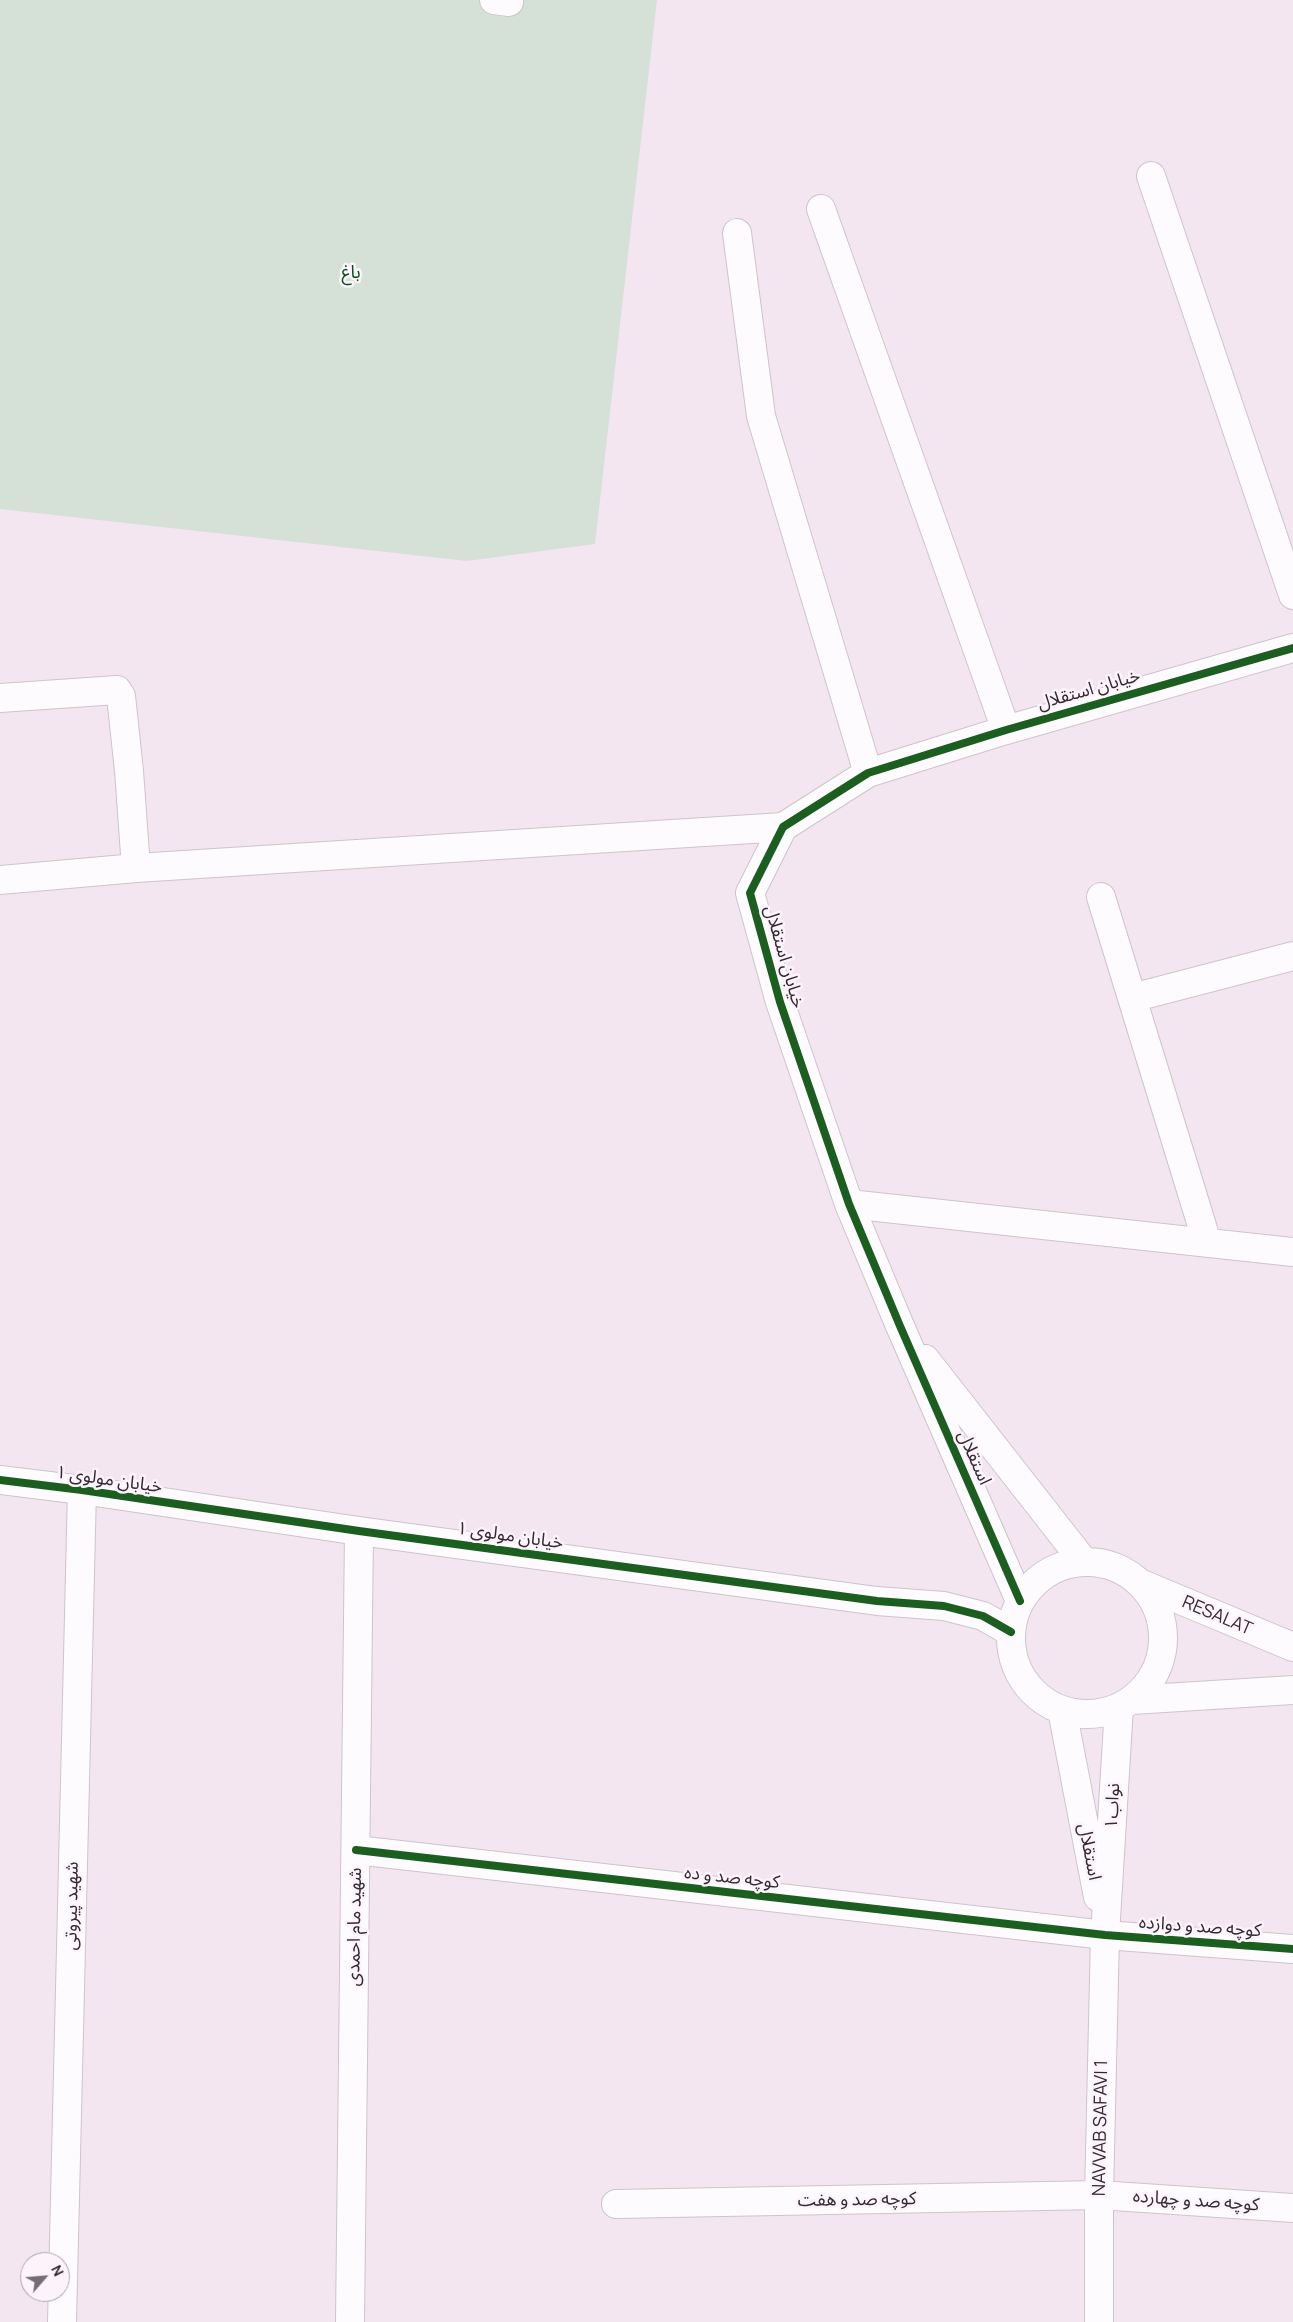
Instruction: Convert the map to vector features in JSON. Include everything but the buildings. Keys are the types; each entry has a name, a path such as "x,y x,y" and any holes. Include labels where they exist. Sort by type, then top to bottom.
{"street":[{"path":"1151,176 1293,594"},
{"path":"821,209 1006,730"},
{"path":"737,232 761,416 868,773"},
{"name":"خیابان استقلال","path":"900,1326 850,1204 780,1002 750,893 783,827 868,773 1006,730 1293,648"},
{"path":"0,698 117,690 121,696 136,868"},
{"path":"0,880 136,868 783,827"},
{"path":"1101,897 1206,1242"},
{"path":"1132,998 1293,956"},
{"path":"850,1204 1293,1252"},
{"path":"900,1326 1084,1562"},
{"name":"استقلال","path":"900,1326 1020,1601"},
{"name":"خیابان مولوی ۱","path":"0,1480 82,1490 359,1532 877,1601 944,1606 983,1616 1011,1632"},
{"name":"شهید پیروتی","path":"62,2322 82,1490"},
{"name":"شهید مام احمدی","path":"350,2322 359,1532"},
{"path":"1126,1704 1153,1677 1160,1661 1163,1645 1163,1628 1159,1612 1152,1597 1142,1584 1114,1566 1100,1562 1084,1562 1054,1569 1035,1583 1020,1601 1014,1616 1011,1632 1012,1649 1023,1679 1033,1692 1062,1710 1091,1714 1106,1712 1126,1704 1293,1690"},
{"name":"RESALAT","path":"1142,1584 1293,1647"},
{"name":"نواب۱","path":"1105,1935 1126,1704"},
{"name":"استقلال","path":"1062,1710 1105,1935"},
{"name":"کوچه صد و ده","path":"356,1850 1105,1935"},
{"name":"کوچه صد و دوازده","path":"1105,1935 1293,1949"},
{"name":"NAVVAB SAFAVI 1","path":"1099,2322 1099,2195 1105,1935"},
{"name":"کوچه صد و هفت","path":"616,2204 1099,2195"},
{"name":"کوچه صد و چهارده","path":"1099,2195 1293,2208"}],"green space":[{"name":"باغ","path":"0,0 657,0 595,544 467,561 0,509"}],"cycle path":[{"path":"1020,1601 849,1204 780,1002 750,893 783,827 868,773 1006,730 1293,648"},
{"path":"0,1480 877,1601 944,1606 983,1616 1011,1632"},
{"path":"356,1850 1105,1935 1293,1949"}]}
